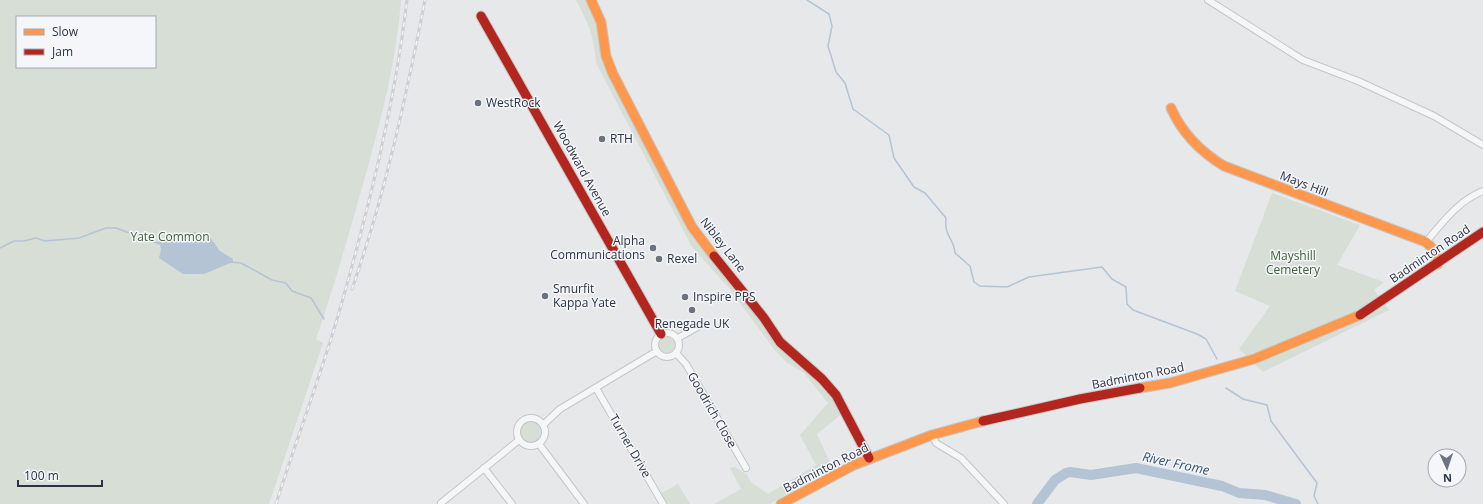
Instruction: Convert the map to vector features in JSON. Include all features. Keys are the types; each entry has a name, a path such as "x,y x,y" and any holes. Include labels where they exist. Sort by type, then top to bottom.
{"street":[{"name":"Nibley Lane","path":"591,0 601,22 606,56 613,74 662,166 692,227 764,318 780,342 822,379 836,395 870,458"},
{"path":"1208,0 1303,60 1358,81 1434,116 1483,145"},
{"name":"Woodward Avenue","path":"480,16 661,334"},
{"name":"Mays Hill","path":"1171,108 1174,116 1190,137 1213,160 1224,166 1426,242"},
{"path":"1438,264 1436,252 1426,242 1453,211 1465,201 1483,191"},
{"name":"Badminton Road","path":"781,504 824,480 870,458 932,435 1080,399 1170,383 1254,359 1356,318 1438,264 1483,232"},
{"path":"678,338 702,324"},
{"path":"668,333 678,338 679,348 676,353 668,357 657,351 655,344 661,334 668,333"},
{"path":"543,425 560,409 657,351"},
{"name":"Goodrich Close","path":"676,353 686,364 746,468"},
{"name":"Turner Drive","path":"596,388 662,504"},
{"path":"529,418 537,419 543,425 545,431 544,437 539,444 530,447 524,445 518,440 516,433 517,426 522,421 529,418"},
{"path":"932,435 936,443 961,458 1004,504"},
{"path":"441,503 518,440"},
{"path":"539,444 584,504"},
{"path":"484,468 512,504"}],"green space":[{"name":"Yate Common","path":"0,0 401,0 396,43 378,128 343,255 316,339 323,343 269,504 0,504"},
{"path":"576,0 586,0 598,25 608,75 701,247 838,401 843,413 817,434 832,467 770,504 714,504 741,489 730,468 735,467 747,475 751,482 768,494 816,465 800,435 828,403 804,373 786,362 774,349 729,288 692,247 596,63 594,45 590,30"},
{"name":"Mayshill Cemetery","path":"1272,193 1360,225 1337,265 1384,282 1374,290 1389,310 1263,372 1239,349 1270,306 1235,291"},
{"path":"667,336 673,339 676,345 673,351 667,354 661,351 658,345 661,339"},
{"path":"526,421 534,421 541,428 541,436 534,443 526,443 519,436 519,428"},
{"path":"678,484 690,504 663,504 658,495"}],"water":[{"path":"194,232 209,236 220,251 233,259 233,262 204,274 183,274 159,258 161,250 160,244 154,243 175,235"}],"waterway":[{"path":"807,0 829,14 832,26 828,46 836,72 845,83 853,109 889,135 894,158 914,187 925,193 946,218 946,229 953,244 955,253 970,266 974,282 980,286 1007,287 1029,277 1102,267 1112,279 1126,287 1127,304 1133,310 1197,334 1206,339 1217,359"},
{"path":"0,248 14,241 24,241 36,238 45,241 79,238 106,228 116,228 160,244"},
{"path":"229,262 241,263 272,280 286,283 292,291 311,298 324,319"},
{"path":"1226,388 1243,399 1267,405 1271,421 1317,483 1314,496 1318,504"},
{"name":"River Frome","path":"1037,504 1055,480 1066,473 1070,472 1091,475 1136,468 1222,486 1239,493 1265,495 1296,504"}],"railway":[{"path":"276,504 335,327 372,190 389,114 407,0"},
{"path":"352,289 385,182 425,0"}],"traffic: slow":[{"path":"591,0 601,22 606,56 613,74 692,227 714,256"},
{"path":"1171,108 1175,117 1193,141 1208,155 1224,166 1426,242 1436,252 1438,264"},
{"path":"1140,388 1170,383 1254,359 1360,315"},
{"path":"781,504 854,465 932,435 983,421"}],"traffic: jam":[{"path":"481,16 661,334"},
{"path":"1360,315 1483,232"},
{"path":"714,256 764,318 780,342 822,379 836,395 869,458"},
{"path":"983,421 1080,399 1140,388"}],"place":[{"name":"WestRock","path":"478,103"},
{"name":"RTH","path":"602,139"},
{"name":"Alpha Communications","path":"653,248"},
{"name":"Rexel","path":"659,259"},
{"name":"Smurfit Kappa Yate","path":"545,296"},
{"name":"Inspire PPS","path":"685,297"},
{"name":"Renegade UK","path":"692,310"}]}
